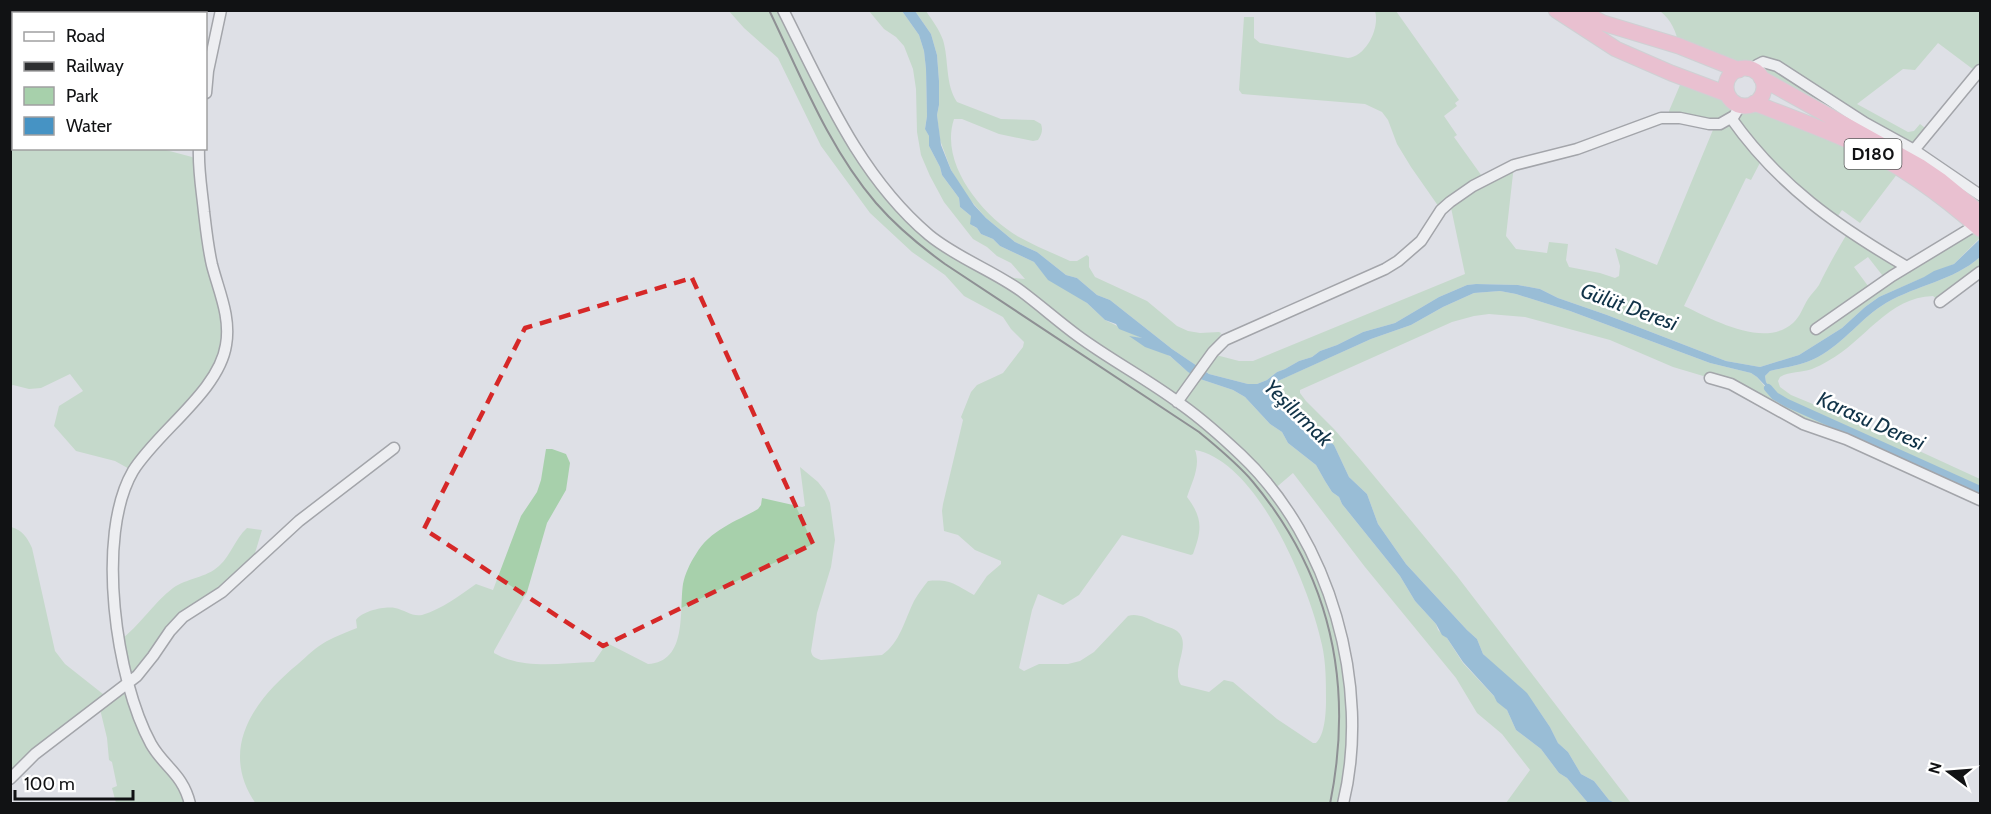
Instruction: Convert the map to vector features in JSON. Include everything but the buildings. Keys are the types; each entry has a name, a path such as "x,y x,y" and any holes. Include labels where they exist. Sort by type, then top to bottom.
{"highway":[{"path":"1556,10 1616,49 1727,94"},
{"name":"D180","path":"1579,10 1603,22 1685,48 1751,73 1919,166 1979,215"},
{"path":"1751,73 1763,92 1760,98 1747,104 1731,100 1726,87 1732,74 1751,73"},
{"name":"D180","path":"1747,104 1828,132 1886,160 1934,191 1979,215"}],"street":[{"path":"207,82 221,10"},
{"path":"783,10 844,130 891,195 914,221 950,250 1016,287 1078,337 1180,398 1259,475 1304,539 1320,570 1343,639 1347,662 1351,733 1343,804"},
{"path":"1751,73 1757,65 1763,62 1777,66 1846,111 1914,150 1979,215 1816,330"},
{"path":"1914,150 1980,70"},
{"path":"1180,398 1207,360 1225,340 1369,277 1398,261 1421,241 1441,210 1473,186 1495,174 1514,165 1577,149 1661,117 1715,124 1731,118 1747,104"},
{"path":"1731,118 1747,141 1774,171 1819,212 1907,267"},
{"path":"190,804 182,780 159,756 136,707 115,622 112,576 116,531 126,487 133,471 209,384 221,364 226,344 225,312 207,235 199,150"},
{"path":"1940,302 1980,272"},
{"path":"1710,378 1741,388 1803,424 1846,439 1980,500"},
{"path":"10,779 36,754 129,683 145,668 170,631 183,617 222,592 299,520 394,448"}],"highlighted area":[{"path":"692,278 813,544 603,646 424,529 525,328"}],"green space":[{"path":"728,10 783,11 863,159 928,234 999,272 1014,278 1025,279 1011,263 973,239 944,202 930,176 921,155 917,132 913,69 904,46 884,29 869,11 902,11 919,35 924,51 927,116 925,128 929,136 929,146 942,175 959,198 960,207 971,216 973,226 1000,246 1034,262 1043,273 1087,303 1105,320 1146,340 1134,337 1143,344 1168,355 1192,374 1182,404 1200,379 1233,390 1245,397 1270,424 1282,432 1288,443 1316,465 1332,492 1339,497 1342,504 1400,576 1415,601 1447,638 1463,663 1507,710 1516,730 1541,749 1559,773 1567,778 1588,803 1506,803 1530,770 1502,734 1477,713 1456,678 1365,567 1293,473 1272,491 1304,539 1343,639 1351,713 1343,803 256,804 245,784 240,764 241,745 246,727 268,693 319,646 357,628 356,620 363,614 391,608 422,615 457,598 476,584 493,590 521,516 537,492 546,449 566,454 570,463 566,490 547,523 527,592 494,651 494,653 517,662 542,664 594,662 607,643 648,664 661,661 676,645 681,620 684,580 694,557 708,539 724,527 758,509 762,498 805,506 800,467 825,491 830,503 835,540 831,567 817,613 811,651 815,658 821,660 882,655 898,637 914,601 928,581 948,582 974,595 987,576 1001,564 1001,561 975,550 958,535 944,531 942,511 963,420 961,417 971,392 977,385 1003,373 1023,347 1024,342 1003,317 964,296 945,275 912,252 870,213 821,146 778,58 744,28","holes":["1195,450 1218,459 1240,477 1260,502 1278,530 1306,592 1316,621 1326,672 1324,723 1316,743 1277,719 1233,682 1224,680 1209,692 1181,685 1178,679 1183,643 1181,636 1177,631 1142,616 1128,616 1094,652 1080,661 1068,664 1039,664 1024,671 1019,668 1032,610 1038,594 1063,605 1079,595 1122,535 1193,554 1199,524 1196,511 1187,497 1196,468"]},
{"path":"915,11 926,11 941,36 949,80 957,102 1001,119 1034,120 1041,124 1040,136 1038,140 1033,141 999,134 962,119 954,119 951,136 953,153 958,171 967,187 992,216 1019,237 1070,261 1077,261 1087,255 1089,267 1095,277 1147,301 1177,326 1200,333 1221,333 1197,366 1110,300 1097,295 1077,278 1066,275 1037,252 1015,242 986,218 965,194 951,170 940,140 937,115 939,81 937,55 931,34"},
{"path":"1375,11 1396,11 1459,100 1455,103 1457,106 1444,116 1457,135 1454,137 1484,179 1514,165 1506,236 1516,249 1547,253 1549,242 1568,244 1566,260 1569,267 1615,278 1619,276 1620,266 1615,248 1657,265 1715,125 1670,117 1669,111 1683,78 1737,104 1747,106 1901,169 1860,223 1842,210 1834,222 1762,159 1751,180 1746,178 1684,306 1738,329 1768,333 1781,330 1798,318 1848,232 1907,267 1970,229 1980,238 1954,264 1879,297 1842,328 1799,355 1760,367 1726,361 1558,298 1540,289 1518,285 1476,284 1467,285 1439,297 1395,323 1363,332 1320,351 1257,384 1248,384 1209,374 1205,371 1216,355 1239,361 1253,361 1465,274 1450,203 1441,210 1397,144 1388,120 1382,112 1365,104 1242,94 1239,90 1244,17 1254,17 1254,38 1260,43 1348,58 1361,52 1366,46 1374,32","holes":["1868,257 1886,280 1871,290 1854,267"]},
{"path":"1660,11 1980,11 1980,70 1978,73 1938,43 1915,70 1903,69 1857,104 1908,132 1914,131 1920,124 1929,131 1914,149 1980,195 1980,213 1751,70 1679,46 1673,27"},
{"path":"10,25 12,26 12,150 166,150 199,161 224,303 224,356 133,471 115,461 76,451 54,426 59,406 83,391 70,374 41,388 11,386"},
{"path":"1980,257 1980,272 1940,302 1933,296 1917,298 1903,304 1878,321 1841,353 1812,369 1784,375 1778,381 1780,387 1791,395 1854,421 1980,479 1980,500 1710,378 1673,367 1610,340 1525,317 1489,314 1452,322 1300,390 1306,401 1360,459 1457,576 1631,803 1615,803 1609,800 1594,781 1581,774 1568,752 1558,743 1535,705 1518,685 1483,654 1477,639 1406,564 1378,524 1367,494 1349,477 1334,445 1283,401 1276,390 1278,381 1282,379 1371,339 1411,325 1474,293 1500,291 1570,311 1710,363 1751,373 1773,393 1765,376 1770,371 1813,360 1836,345 1886,303 1958,272"},
{"path":"11,527 24,534 32,548 55,651 65,664 108,698 129,683 136,707 189,801 171,804 116,803 112,788 117,786 112,762 109,760 107,738 99,705 11,779"},
{"path":"247,528 262,530 248,569 195,609 129,683 119,641 173,588 219,566"}],"water":[{"path":"902,11 915,11 931,34 937,55 939,105 937,115 941,145 951,170 974,205 986,218 1015,242 1037,252 1066,275 1077,278 1097,295 1110,300 1172,349 1209,374 1248,384 1257,384 1267,380 1277,372 1312,357 1320,351 1363,332 1395,323 1439,297 1467,285 1476,284 1518,285 1540,289 1558,298 1726,361 1760,367 1799,355 1842,328 1879,297 1954,264 1980,239 1980,257 1958,272 1886,303 1836,345 1813,360 1770,371 1765,376 1766,382 1775,396 1751,373 1710,363 1570,311 1500,291 1474,293 1411,325 1371,339 1278,381 1276,390 1283,401 1334,445 1349,477 1367,494 1378,524 1406,564 1477,639 1483,654 1527,693 1558,743 1568,752 1581,774 1594,781 1609,800 1615,803 1588,803 1567,778 1559,773 1541,749 1516,730 1507,710 1497,702 1463,662 1436,624 1415,601 1400,576 1342,504 1339,497 1332,492 1316,465 1288,443 1282,432 1270,424 1245,397 1233,390 1200,379 1170,356 1145,347 1129,336 1142,338 1119,329 1116,324 1105,320 1087,303 1048,280 1034,262 1000,246 970,224 971,216 960,207 959,198 942,175 929,146 929,136 925,129 927,116 924,51 919,35"}],"waterway":[{"name":"Karasu Deresi","path":"1768,388 1775,396 1787,403 1980,490"}],"railway":[{"path":"769,10 829,135 859,181 892,220 945,264 1199,432 1247,475 1280,518 1301,555 1318,594 1330,634 1337,675 1339,717 1337,760 1330,804"}],"water label":[{"name":"Gülüt Deresi","path":"1629,307"},
{"name":"Yeşilırmak","path":"1298,413"}]}
